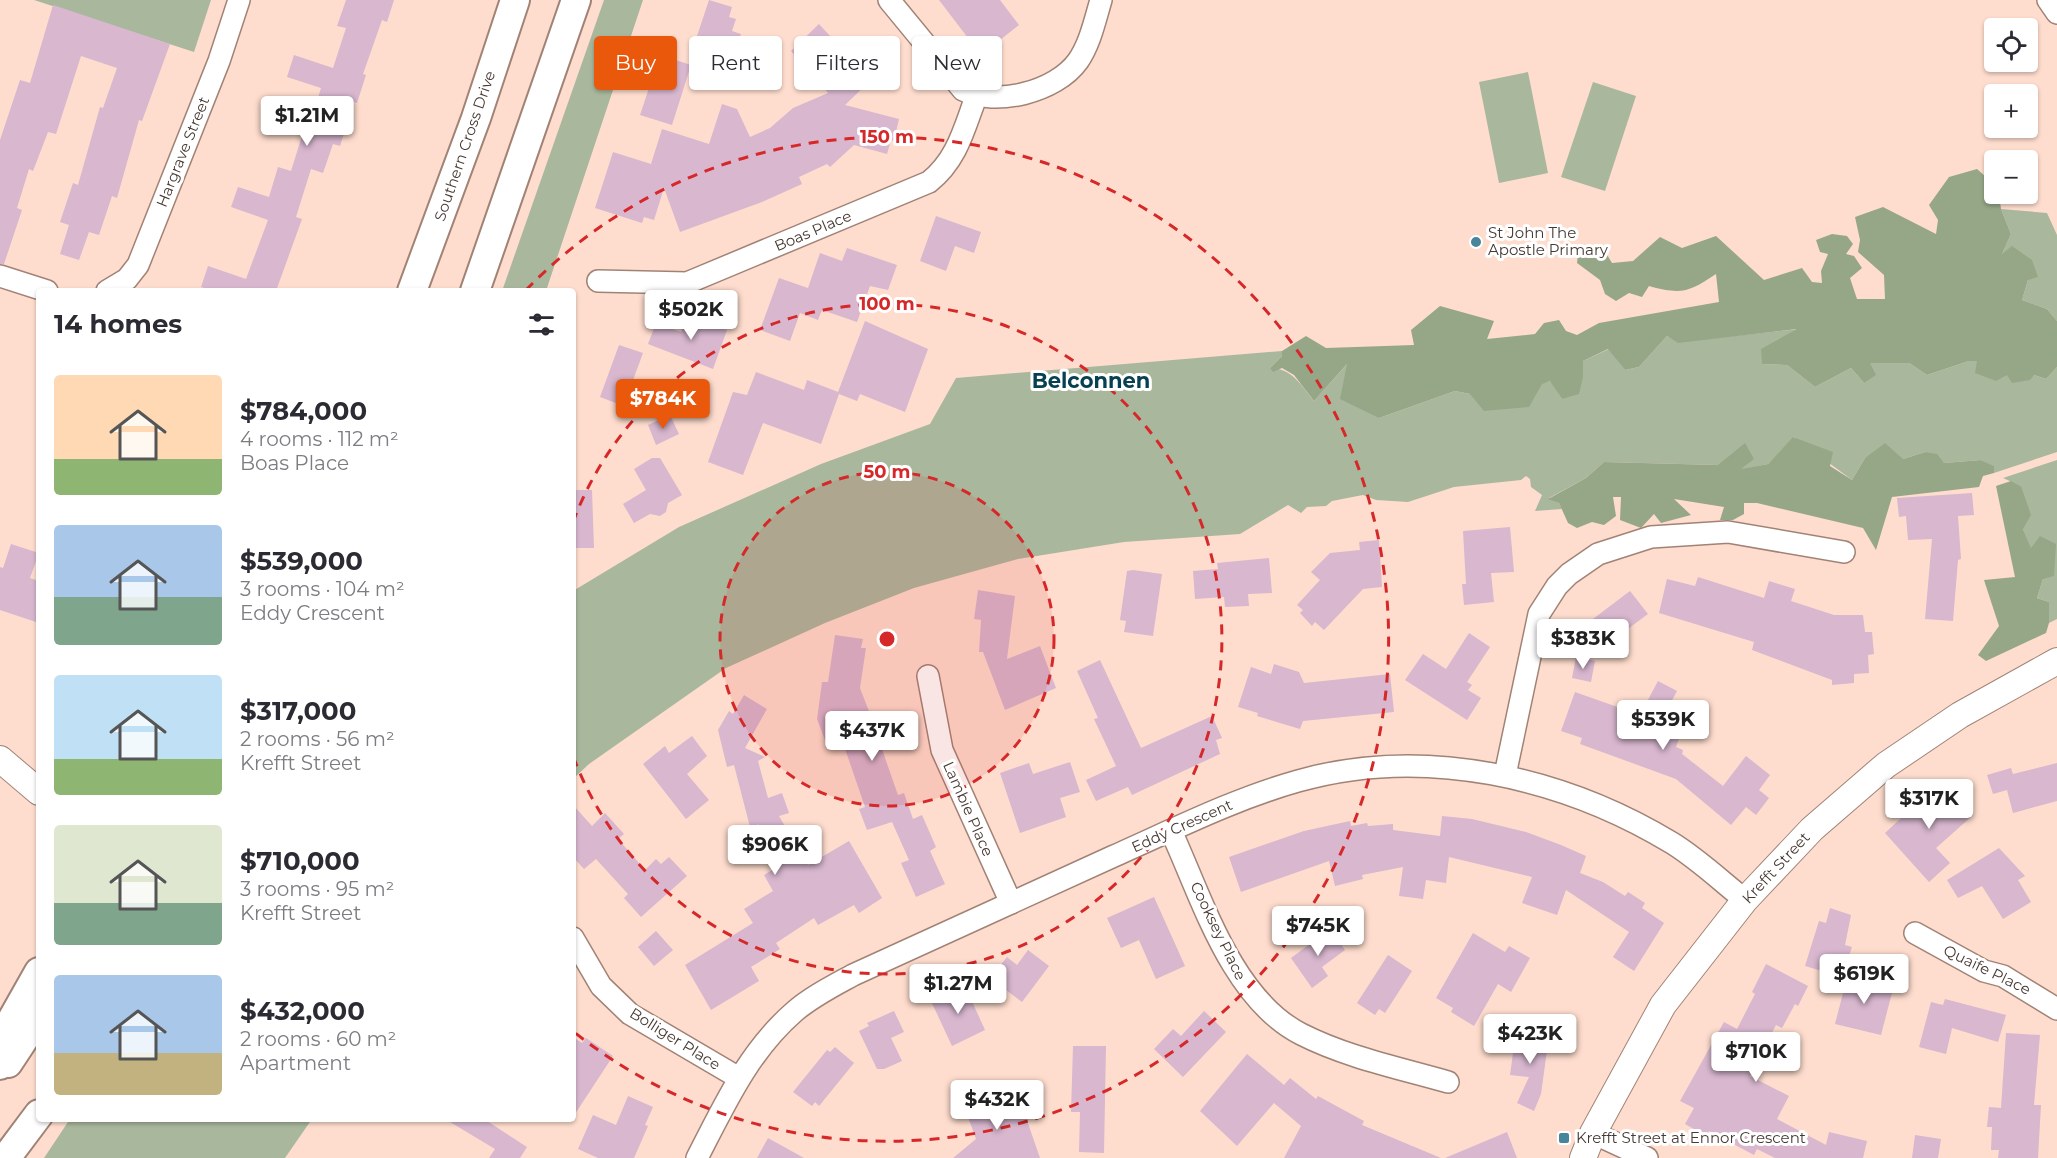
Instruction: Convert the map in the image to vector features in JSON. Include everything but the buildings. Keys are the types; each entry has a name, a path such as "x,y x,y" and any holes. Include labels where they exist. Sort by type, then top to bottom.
{"main road":[{"name":"Southern Cross Drive","path":"413,288 477,118 515,0"},
{"path":"476,288 576,0"},
{"path":"0,1065 5,1032 36,977"},
{"path":"0,1075 36,1021"},
{"path":"6,1158 36,1118"}],"street":[{"name":"Hargrave Street","path":"112,288 127,279 138,265 219,61 239,0"},
{"path":"889,0 953,81 976,97 1002,99 1043,86 1062,76 1077,62 1101,0"},
{"path":"2048,0 2057,13"},
{"name":"Boas Place","path":"598,281 687,283 929,182 945,170 956,154 976,97"},
{"path":"0,276 38,288"},
{"path":"1505,775 1539,614 1565,578 1598,554 1651,537 1728,532 1844,552"},
{"name":"Krefft Street","path":"1583,1158 1593,1133 1663,1005 1745,900 1812,829 1886,765 1960,715 2057,661"},
{"name":"Lambie Place","path":"928,676 942,750 1011,903"},
{"path":"36,772 0,759 36,789"},
{"name":"Eddy Crescent","path":"696,1158 739,1078 763,1043 812,998 853,975 1246,797 1329,774 1416,767 1505,775 1565,792 1622,815 1674,845 1745,900"},
{"name":"Cooksey Place","path":"1171,831 1228,957 1245,986 1269,1012 1299,1033 1333,1048 1448,1082"},
{"name":"Quaife Place","path":"1915,933 1984,971 2003,976 2057,1010"},
{"name":"Bolliger Place","path":"576,943 601,986 630,1014 739,1078"},
{"path":"1593,1133 1647,1158"}],"green space":[{"path":"34,0 211,0 194,52"},
{"path":"604,0 643,0 631,36 594,36 594,90 613,90 547,288 503,288"},
{"path":"1528,72 1548,173 1499,183 1479,82"},
{"path":"1593,82 1636,96 1605,191 1561,177"},
{"path":"1977,169 1984,175 1984,204 2000,204 2011,234 2002,254 2012,246 2032,260 2038,277 2028,280 2022,300 2047,309 2057,321 2057,367 2046,379 2034,375 2030,380 2012,383 2007,375 1996,381 1975,373 1977,361 1969,361 1927,375 1909,363 1870,363 1876,375 1864,383 1851,368 1815,387 1787,365 1762,364 1761,349 1797,329 1678,343 1667,336 1639,367 1625,370 1608,349 1583,361 1583,377 1579,394 1562,399 1550,381 1542,384 1529,407 1484,411 1470,394 1455,391 1379,418 1340,399 1347,364 1314,401 1294,375 1282,368 1273,372 1270,368 1282,356 1282,351 1306,336 1326,348 1414,345 1411,330 1440,306 1494,321 1487,339 1535,334 1544,323 1559,320 1566,331 1577,335 1599,323 1719,302 1716,274 1699,285 1685,290 1649,286 1642,297 1629,293 1616,301 1605,294 1600,280 1577,263 1578,254 1606,253 1612,263 1633,261 1660,237 1682,248 1716,236 1764,280 1802,268 1812,282 1822,283 1821,271 1828,254 1820,252 1816,240 1832,234 1847,236 1853,244 1846,254 1854,256 1862,268 1850,278 1857,299 1885,299 1884,275 1858,252 1860,240 1855,217 1883,207 1936,234 1938,220 1929,205 1949,177"},
{"path":"2001,209 2047,213 2057,235 2057,321 2047,309 2022,300 2028,280 2001,256 2011,234"},
{"path":"1799,329 1762,364 1787,365 1815,387 1851,368 1864,383 1869,363 1909,363 1927,375 1969,361 1978,361 2007,375 2034,375 2046,379 2057,367 2057,452 1994,473 1993,466 1981,460 1944,463 1925,452 1903,459 1865,458 1852,480 1794,437 1768,464 1739,470 1718,465 1604,462 1586,478 1549,498 1559,503 1562,509 1535,511 1542,495 1531,487 1530,479 1526,476 1521,480 1454,487 1408,502 1376,500 1363,495 1332,501 1326,506 1307,507 1301,513 1288,505 1240,534 1124,542 1018,559 914,588 825,623 726,668 589,764 576,776 576,589 679,527 821,464 930,424 956,378 1282,351 1282,356 1270,368 1290,374 1314,401 1348,363 1379,418 1455,391 1470,394 1551,381 1562,399 1583,377 1583,361 1609,349 1625,370 1639,367 1667,336 1678,342"},
{"path":"1793,437 1833,452 1830,466 1852,480 1865,458 1885,443 1903,459 1925,452 1937,454 1944,463 1981,460 1994,466 1994,473 1983,476 1979,487 1892,497 1876,550 1863,528 1757,503 1744,503 1744,514 1733,520 1720,520 1724,507 1674,499 1691,515 1661,523 1654,514 1641,528 1620,520 1621,497 1613,497 1616,516 1604,525 1592,522 1577,528 1568,523 1559,503 1548,499 1586,478 1604,462 1718,465 1745,443 1754,459 1741,469 1768,464"},
{"path":"2057,460 2057,619 2049,623 2049,602 2037,598 2043,579 2023,529 2021,486 2003,478"},
{"path":"2011,481 2021,486 2031,515 2023,529 2031,548 2040,536 2056,544 2054,576 2043,579 2037,598 2049,602 2049,623 2046,633 1986,661 1978,655 1999,626 1984,580 2015,577 1996,486"},
{"path":"68,1122 310,1122 285,1158 44,1158"}],"place":[{"name":"St John The Apostle Primary","path":"1476,242"},
{"name":"Krefft Street at Ennor Crescent","path":"1564,1138"}],"district":[{"name":"Belconnen","path":"1091,381"}]}
